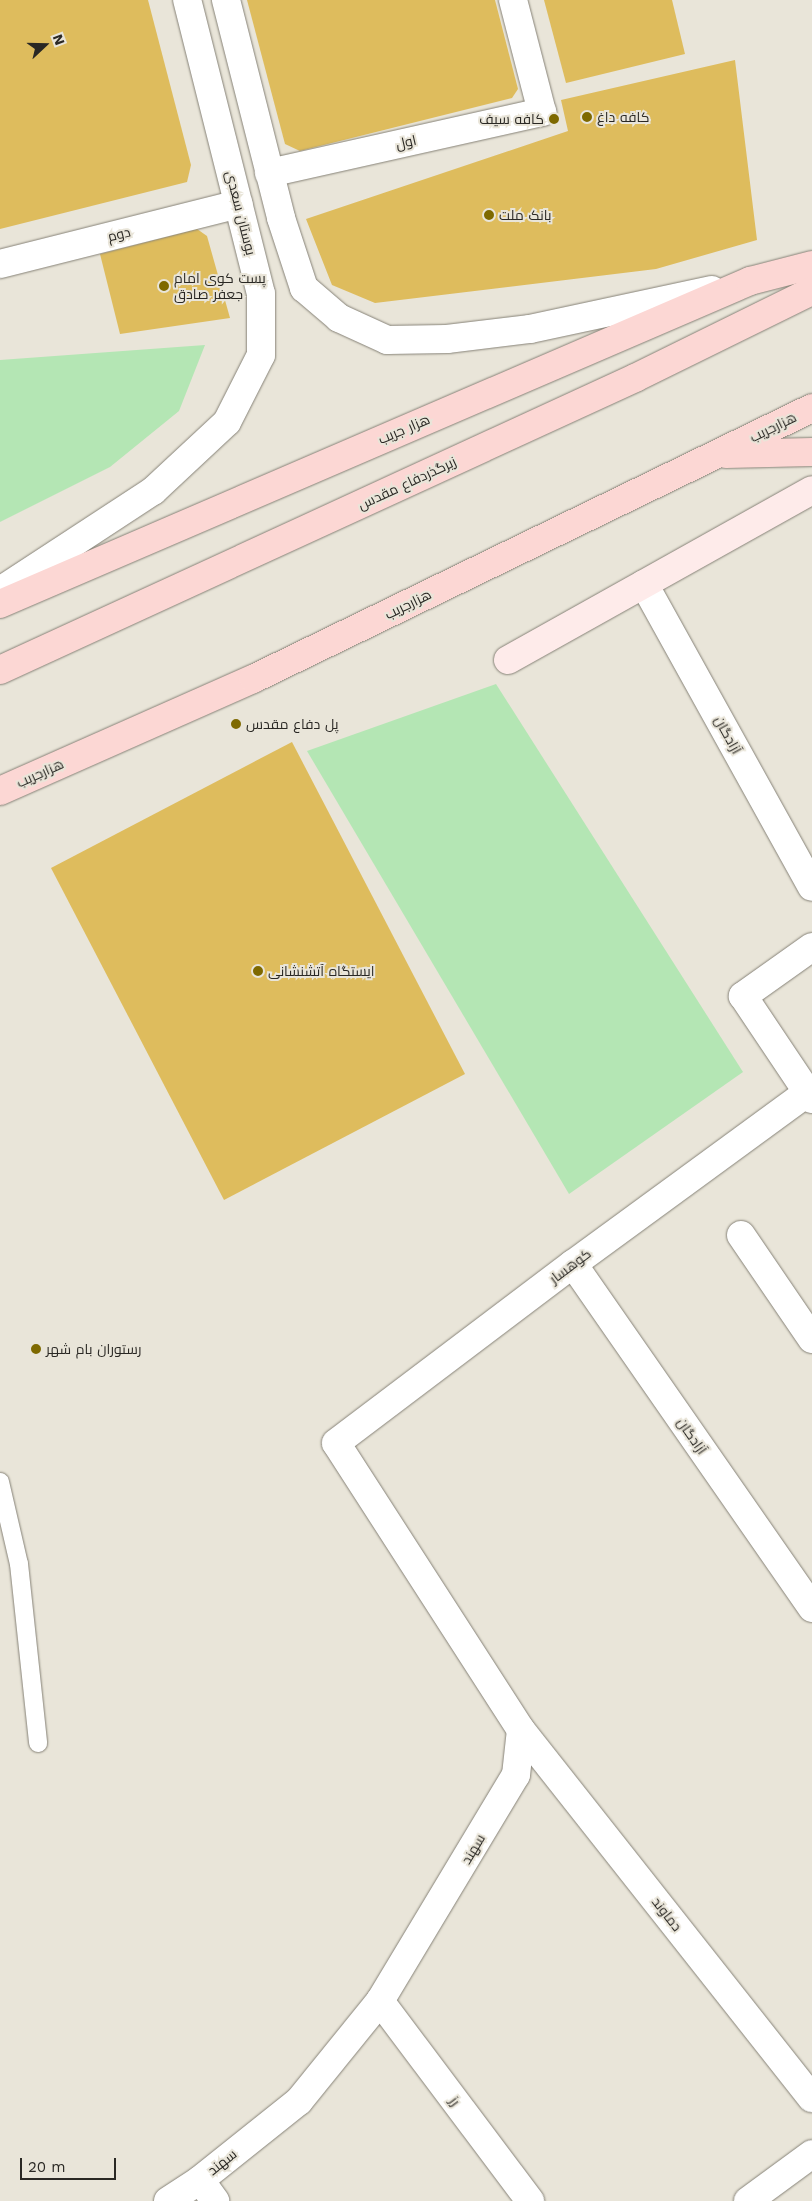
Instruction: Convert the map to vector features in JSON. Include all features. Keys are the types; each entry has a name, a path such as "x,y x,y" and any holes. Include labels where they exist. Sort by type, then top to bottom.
{"main road":[{"name":"هزار جریب","path":"0,604 750,281 812,265"},
{"name":"زیرگذردفاع مقدس","path":"0,670 635,378 812,291"},
{"name":"هزارجریب","path":"0,791 253,678 812,408"},
{"path":"719,454 812,452"}],"street":[{"name":"بوستان سعدی","path":"0,591 153,491 227,422 261,355 261,294 187,0"},
{"path":"226,0 280,218 304,288 339,318 387,340 448,339 530,329 750,281"},
{"name":"اول","path":"269,173 542,112 513,0"},
{"name":"دوم","path":"0,264 239,204"},
{"path":"508,660 812,490"},
{"name":"آزادگان","path":"644,584 812,887"},
{"name":"کوهسار","path":"521,1730 336,1443 573,1264 809,1096 743,996 812,947"},
{"path":"741,1235 812,1339"},
{"name":"آزادگان","path":"573,1264 812,1608"},
{"name":"سهند","path":"168,2201 207,2190 299,2101 380,2001 516,1775 521,1730"},
{"name":"دماوند","path":"521,1730 812,2098"},
{"name":"رز","path":"380,2001 530,2201"},
{"path":"748,2201 812,2154"}],"lane":[{"path":"0,1482 20,1564 38,1743"}],"green space":[{"path":"205,345 179,411 110,467 0,522 0,360"},
{"path":"496,684 743,1072 569,1194 307,751"}],"building":[{"path":"0,0 148,0 191,165 187,182 0,229"},
{"path":"247,0 495,0 518,89 512,98 300,151 285,144"},
{"path":"544,0 672,0 685,54 566,83"},
{"path":"735,60 757,240 656,269 375,303 332,285 306,219 568,131 561,100"},
{"name":"پست کوی امام جعفر صادق","path":"197,229 207,236 230,318 120,334 100,254"},
{"name":"ایستگاه آتشنشانی","path":"292,742 465,1074 224,1200 51,868"}],"place":[{"name":"کافه داغ","path":"587,117"},
{"name":"کافه سیف","path":"554,119"},
{"name":"بانک ملت","path":"489,215"},
{"name":"پست کوی امام جعفر صادق","path":"164,286"},
{"name":"پل دفاع مقدس","path":"236,724"},
{"name":"ایستگاه آتشنشانی","path":"258,971"},
{"name":"رستوران بام شهر","path":"36,1349"}]}
